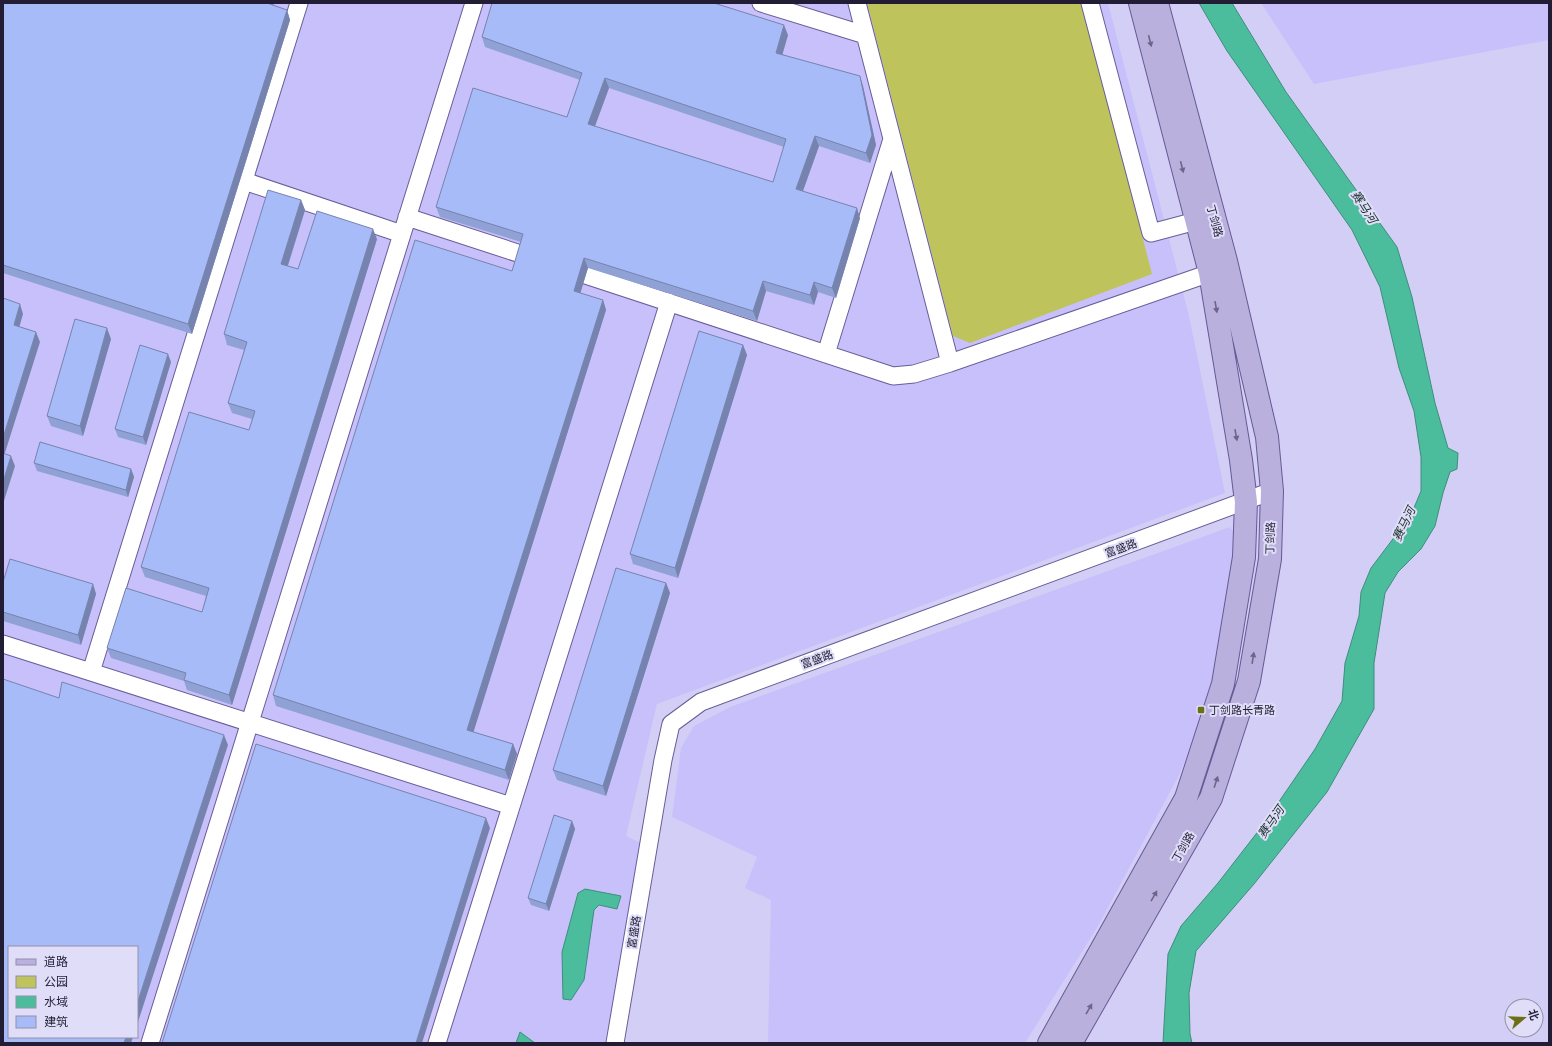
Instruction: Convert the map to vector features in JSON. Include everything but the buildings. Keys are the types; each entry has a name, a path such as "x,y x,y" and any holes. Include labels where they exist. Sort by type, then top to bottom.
{"main road":[{"name":"丁剑路","path":"1049,1043 1186,798 1223,684 1244,557 1246,502 1241,460 1210,273 1140,3"},
{"name":"丁剑路","path":"1071,1043 1211,798 1249,681 1270,559 1272,491 1266,429 1226,261 1157,3"}],"street":[{"path":"91,672 299,3"},
{"path":"150,1043 474,3"},
{"path":"761,3 865,35"},
{"path":"857,3 950,363"},
{"path":"1090,3 1152,233 1196,221"},
{"path":"826,354 892,139"},
{"path":"244,181 402,234"},
{"path":"407,217 893,376 914,374 950,363 1210,273"},
{"path":"437,1043 669,302"},
{"name":"富盛路","path":"616,1043 663,760 671,724 701,702 1246,502 1272,491"},
{"path":"3,644 511,806"}],"shaded area":[{"path":"3,3 1108,3 1189,316 1225,493 657,704 626,836 643,844 608,1043 3,1043"},
{"path":"1261,3 1549,3 1549,40 1314,84"},
{"path":"1230,527 1237,538 1225,629 1205,714 1178,777 1098,926 1025,1043 768,1043 771,900 745,888 757,857 672,817 681,748 694,726 730,707"}],"green space":[{"path":"867,3 1082,3 1152,274 970,343 953,336"}],"water":[{"name":"赛马河","path":"1199,3 1232,3 1286,92 1397,247 1412,297 1435,403 1448,448 1458,453 1457,469 1450,472 1435,526 1421,549 1398,572 1385,593 1374,663 1374,709 1327,792 1254,884 1196,951 1189,993 1190,1034 1192,1043 1163,1043 1168,954 1181,926 1218,883 1263,825 1315,749 1342,701 1345,663 1359,616 1361,592 1371,568 1411,515 1421,491 1421,457 1414,411 1399,368 1380,287 1352,230 1227,51"},
{"path":"585,889 621,896 617,909 599,905 594,910 584,980 571,1000 563,999 562,952 578,893"},
{"path":"520,1032 535,1043 516,1043"}],"place":[{"name":"丁剑路长青路","path":"1201,710"}]}
